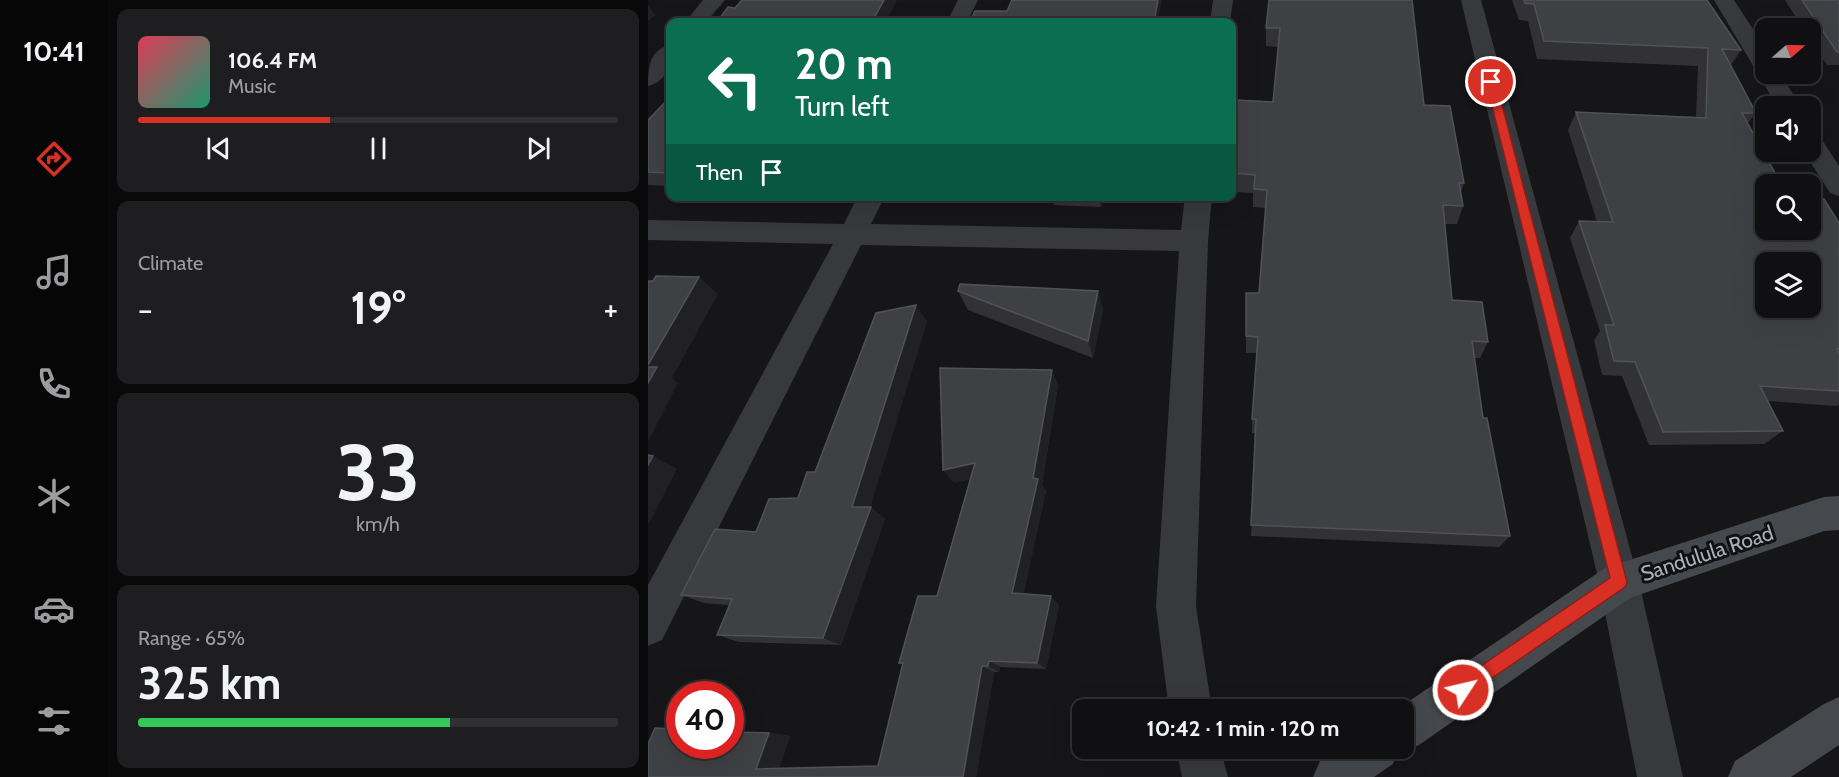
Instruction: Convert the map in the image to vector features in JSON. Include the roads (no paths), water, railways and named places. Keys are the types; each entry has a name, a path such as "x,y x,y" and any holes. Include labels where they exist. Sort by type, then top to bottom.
{"street":[{"path":"699,18 715,0"},
{"path":"959,18 968,0"},
{"path":"1221,18 1223,0"},
{"path":"1471,0 1619,582 1660,777"},
{"path":"1724,0 1755,50"},
{"path":"648,79 666,57"},
{"path":"1821,158 1839,187"},
{"path":"648,626 854,235 870,201"},
{"path":"1189,699 1176,606 1194,241 1198,201"},
{"path":"648,230 1194,241"},
{"name":"Sandulula Road","path":"1414,723 1619,582 1824,514 1839,513"},
{"path":"1751,777 1836,729"},
{"path":"1201,759 1205,777"},
{"path":"1336,777 1361,759"}]}
